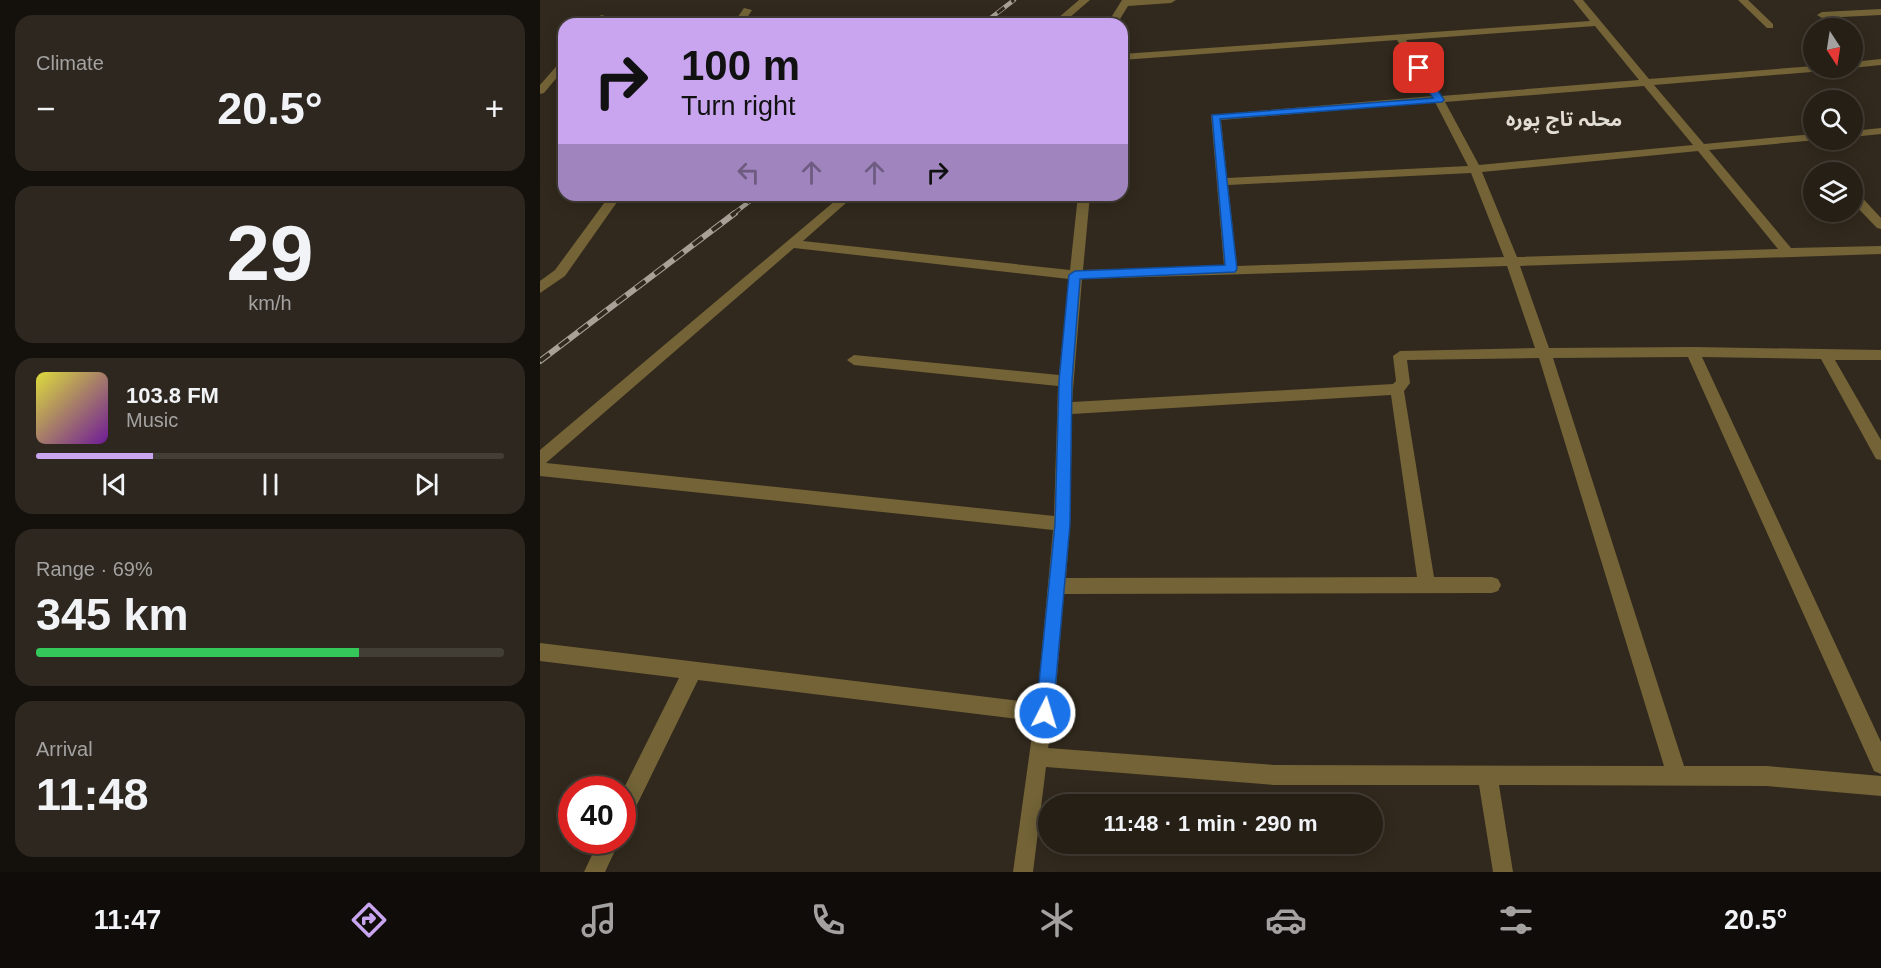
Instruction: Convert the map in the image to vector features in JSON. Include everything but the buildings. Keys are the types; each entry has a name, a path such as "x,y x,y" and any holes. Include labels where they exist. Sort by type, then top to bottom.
{"street":[{"path":"1063,18 1085,0"},
{"path":"1116,18 1127,1 1171,0"},
{"path":"1578,0 1789,254"},
{"path":"1743,0 1770,26"},
{"path":"742,18 747,10"},
{"path":"1822,15 1839,10 1881,12"},
{"path":"1128,57 1598,23"},
{"path":"1399,36 1439,100 1475,169 1512,261 1544,353 1677,776"},
{"path":"1863,64 1881,62"},
{"path":"540,91 558,70"},
{"path":"1231,269 1215,117 1803,70"},
{"path":"1863,133 1881,131"},
{"path":"1223,182 1475,169 1803,138"},
{"path":"540,288 561,273 612,201"},
{"path":"540,459 842,201"},
{"path":"1023,872 1037,757 1045,713 1062,524 1065,381 1083,201"},
{"path":"1863,206 1881,225"},
{"path":"794,244 1075,275 1881,250"},
{"path":"540,272 561,273"},
{"path":"1693,352 1881,765"},
{"path":"1065,408 1397,389 1402,383 1400,356 1410,354 1693,352 1881,355"},
{"path":"1824,353 1881,454"},
{"path":"854,360 1065,381"},
{"path":"1397,389 1427,585"},
{"path":"540,469 1062,524"},
{"path":"1056,586 1492,585"},
{"path":"540,652 1045,713"},
{"path":"636,786 693,670"},
{"path":"1037,757 1274,775 1767,776 1881,786"},
{"path":"1487,775 1503,872"},
{"path":"594,872 603,854"}],"railway":[{"path":"991,18 1014,0"},
{"path":"733,214 750,201"},
{"path":"540,361 735,213"}],"district":[{"name":"محلہ تاج پورہ","path":"1564,119"}],"route":[{"path":"1045,713 1062,524 1065,381 1075,275 1231,269 1215,117 1439,100 1419,68"}]}
